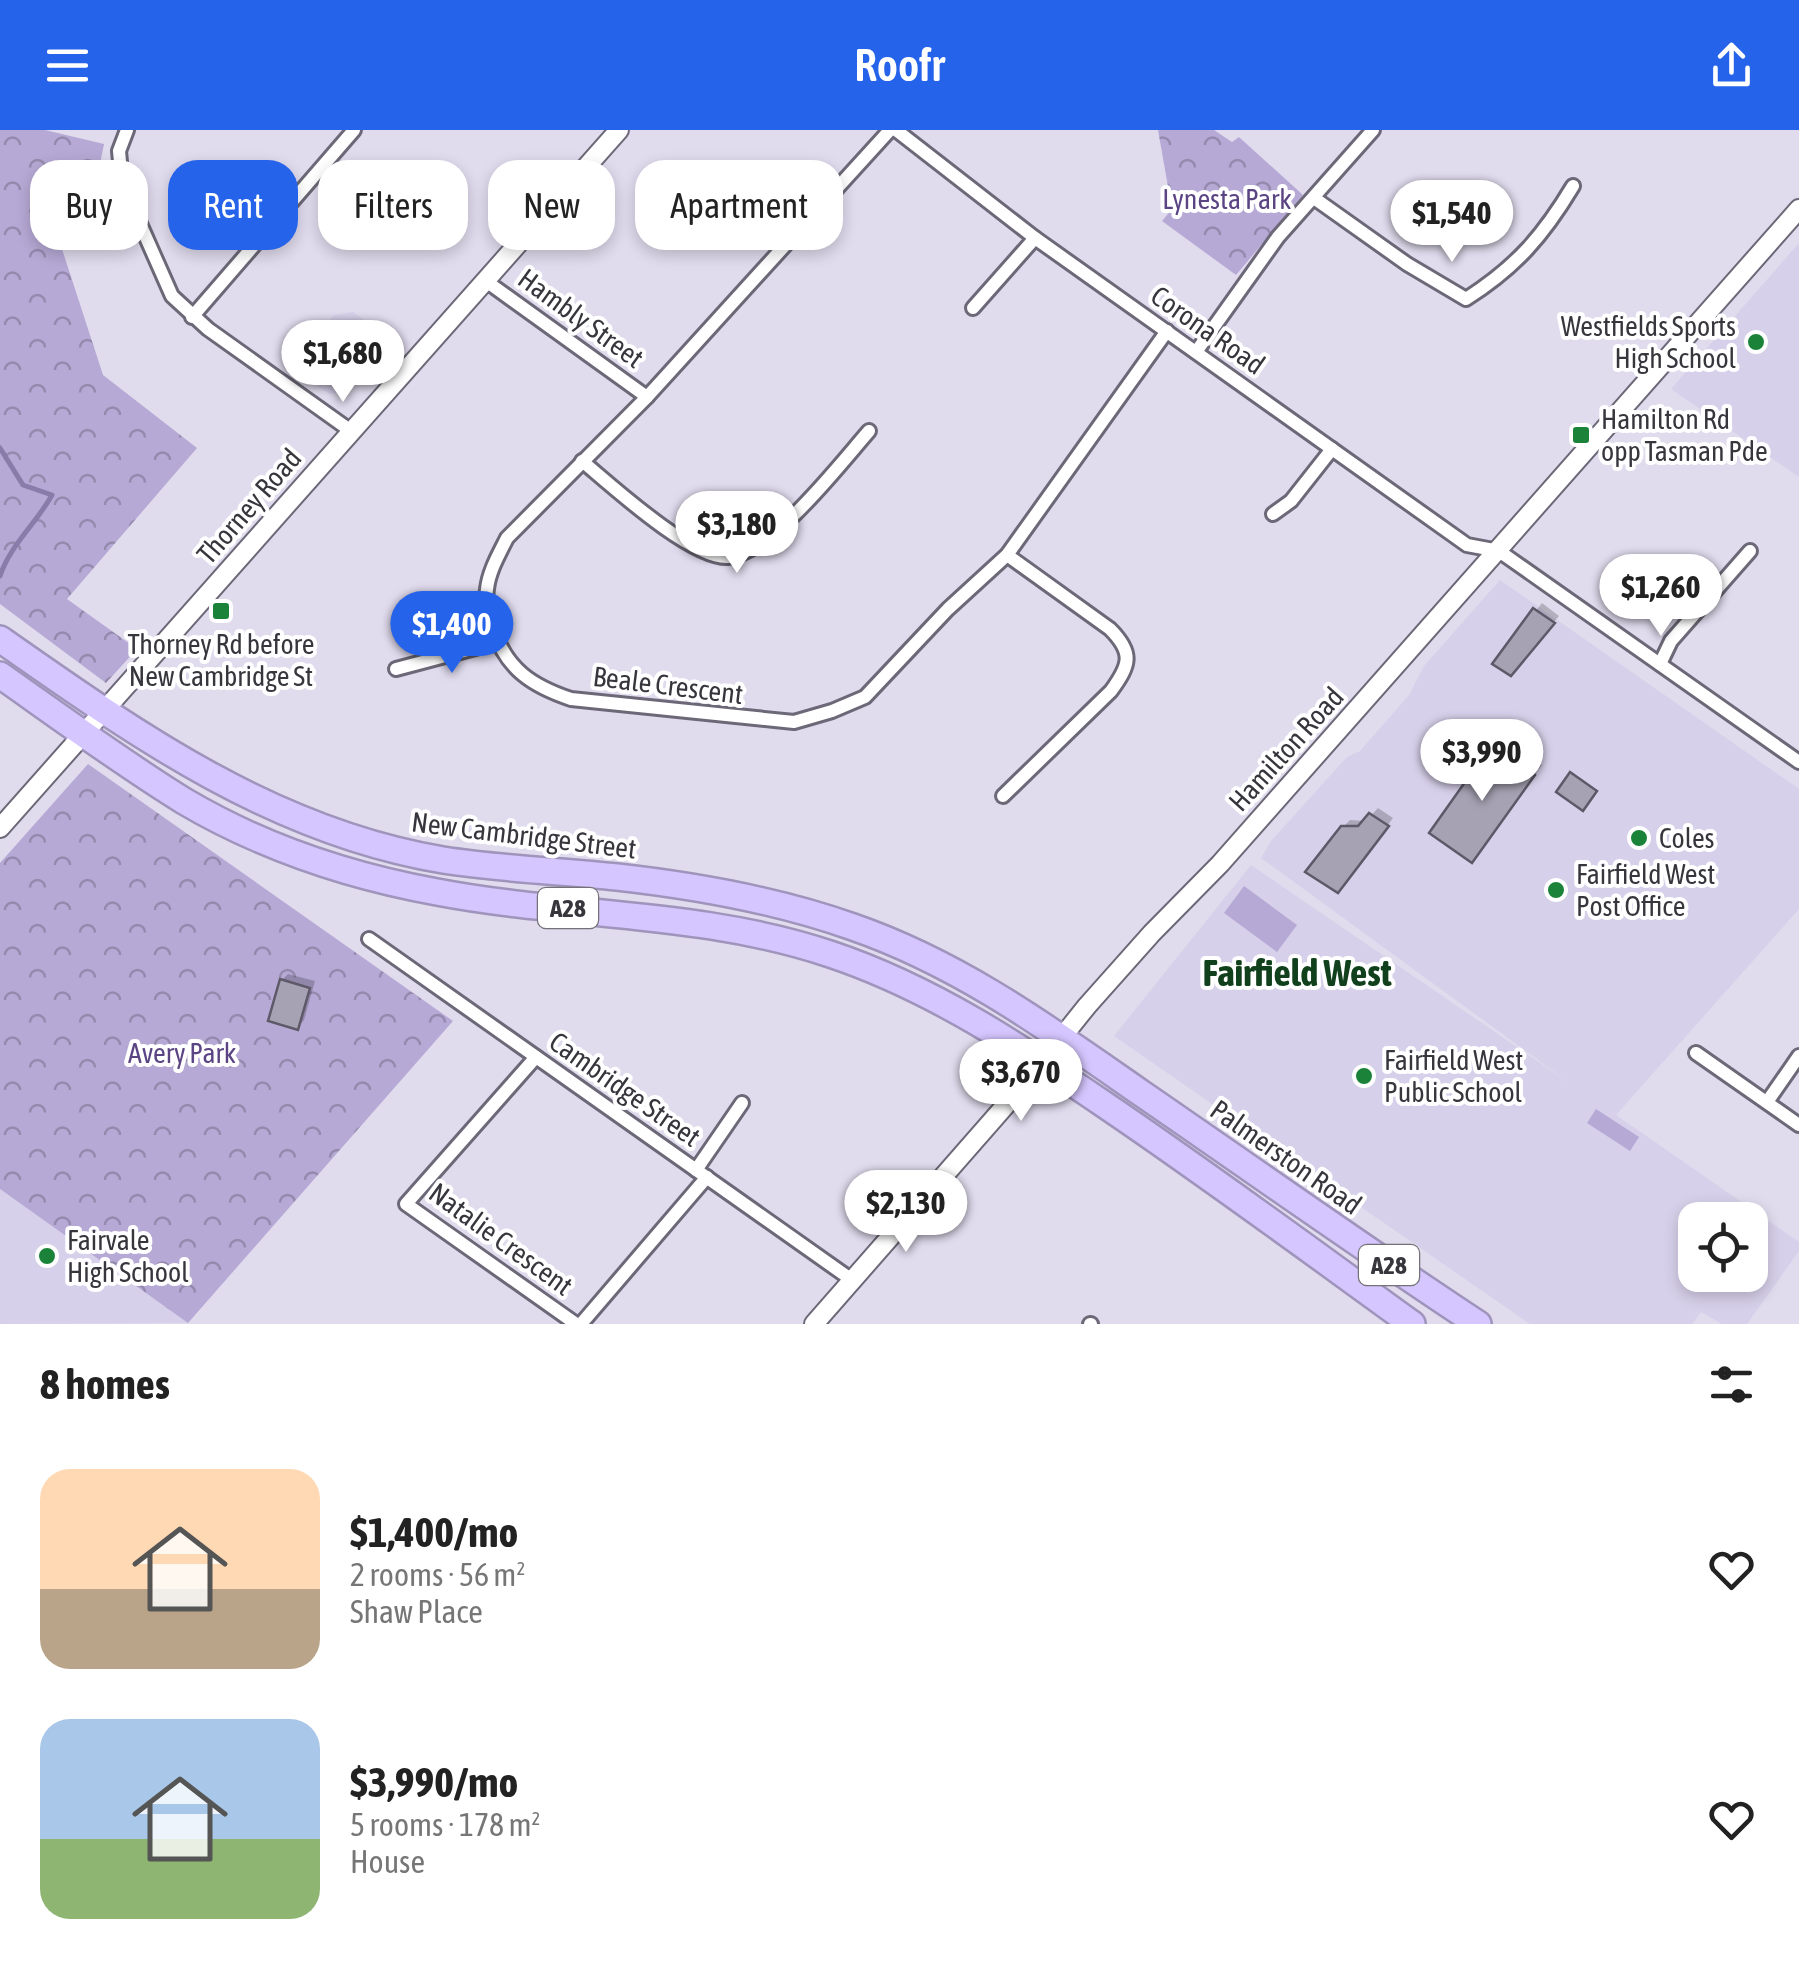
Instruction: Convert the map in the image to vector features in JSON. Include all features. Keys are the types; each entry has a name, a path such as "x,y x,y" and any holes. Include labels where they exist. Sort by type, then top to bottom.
{"highway":[{"name":"New Cambridge Street","path":"0,639 104,712 217,782 308,822 440,860 672,884 799,910 854,927 930,960 1001,997 1062,1037"},
{"name":"A28","path":"0,675 186,802 247,834 314,860 368,877 439,892 726,926 839,957 910,988 960,1012 1043,1062 1412,1324"},
{"name":"Palmerston Road","path":"1062,1037 1300,1206 1478,1324"}],"main road":[{"name":"Thorney Road","path":"0,828 619,130"},
{"name":"Hamilton Road","path":"814,1324 1152,933 1220,864 1499,552 1799,209"}],"street":[{"path":"127,130 120,151 122,183 172,296 192,317 352,431"},
{"path":"192,317 354,130"},
{"name":"Corona Road","path":"893,130 1035,238 1467,545 1499,552 1799,762"},
{"name":"Beale Crescent","path":"893,130 647,396 508,538 486,591 489,616 498,642 525,679 571,699 794,722 864,697 948,608 1006,556 1168,332"},
{"path":"1196,352 1278,237 1374,130"},
{"path":"1314,198 1466,299 1516,264 1551,223 1573,186"},
{"path":"973,308 1035,238"},
{"name":"Hambly Street","path":"486,281 647,396"},
{"path":"582,461 662,526 704,550 728,557 760,545 801,508 869,431"},
{"path":"1273,514 1291,500 1332,449"},
{"path":"1660,664 1671,641 1750,551"},
{"path":"1003,796 1111,691 1128,659 1124,643 1110,629 1006,556"},
{"path":"396,668 498,642"},
{"name":"Cambridge Street","path":"369,938 852,1280"},
{"path":"1696,1053 1799,1125"},
{"name":"Natalie Crescent","path":"536,1056 406,1204 578,1324 702,1173 742,1103"},
{"path":"1767,1102 1799,1056"}],"shaded area":[{"name":"Westfields Sports High School","path":"1799,243 1799,477 1671,389"},
{"path":"353,312 383,333 383,341 337,393 329,394 293,369 293,362 334,315"},
{"path":"1500,580 1799,789 1799,909 1616,1115 1741,1202 1678,1202 1678,1292 1768,1292 1768,1220 1799,1242 1799,1251 1747,1324 1722,1324 1701,1312 1692,1324 1530,1324 1114,1036 1251,865 1571,1084 1261,858 1271,841 1347,757 1360,751 1409,695 1424,666"},
{"name":"Fairvale High School","path":"0,1189 188,1323 0,1324"}],"green space":[{"path":"0,130 45,130 104,144 101,160 30,160 30,250 62,250 103,375 197,448 67,599 137,649 106,683 0,604"},
{"name":"Lynesta Park","path":"1158,130 1214,130 1232,142 1239,137 1303,195 1236,275 1162,221 1172,209"},
{"name":"Avery Park","path":"88,764 453,1021 188,1323 0,1189 0,863"},
{"path":"1244,886 1297,925 1277,952 1224,913"},
{"path":"1596,1109 1639,1137 1630,1151 1587,1123"}],"building":[{"path":"1533,608 1555,623 1511,676 1492,664"},
{"path":"1492,744 1535,775 1472,863 1429,833"},
{"path":"1570,772 1597,791 1583,811 1556,792"},
{"path":"1369,813 1389,826 1338,893 1305,872 1341,826 1358,826"},
{"path":"280,979 310,988 298,1030 268,1021"}],"waterway":[{"path":"0,448 23,485 52,495 10,554 0,576"}],"place":[{"name":"Westfields Sports High School","path":"1756,342"},
{"name":"Hamilton Rd opp Tasman Pde","path":"1581,435"},
{"name":"Thorney Rd before New Cambridge St","path":"221,611"},
{"name":"Coles","path":"1639,838"},
{"name":"Fairfield West Post Office","path":"1556,890"},
{"name":"Fairfield West Public School","path":"1364,1076"},
{"name":"Fairvale High School","path":"47,1256"}],"district":[{"name":"Fairfield West","path":"1297,972"}]}
